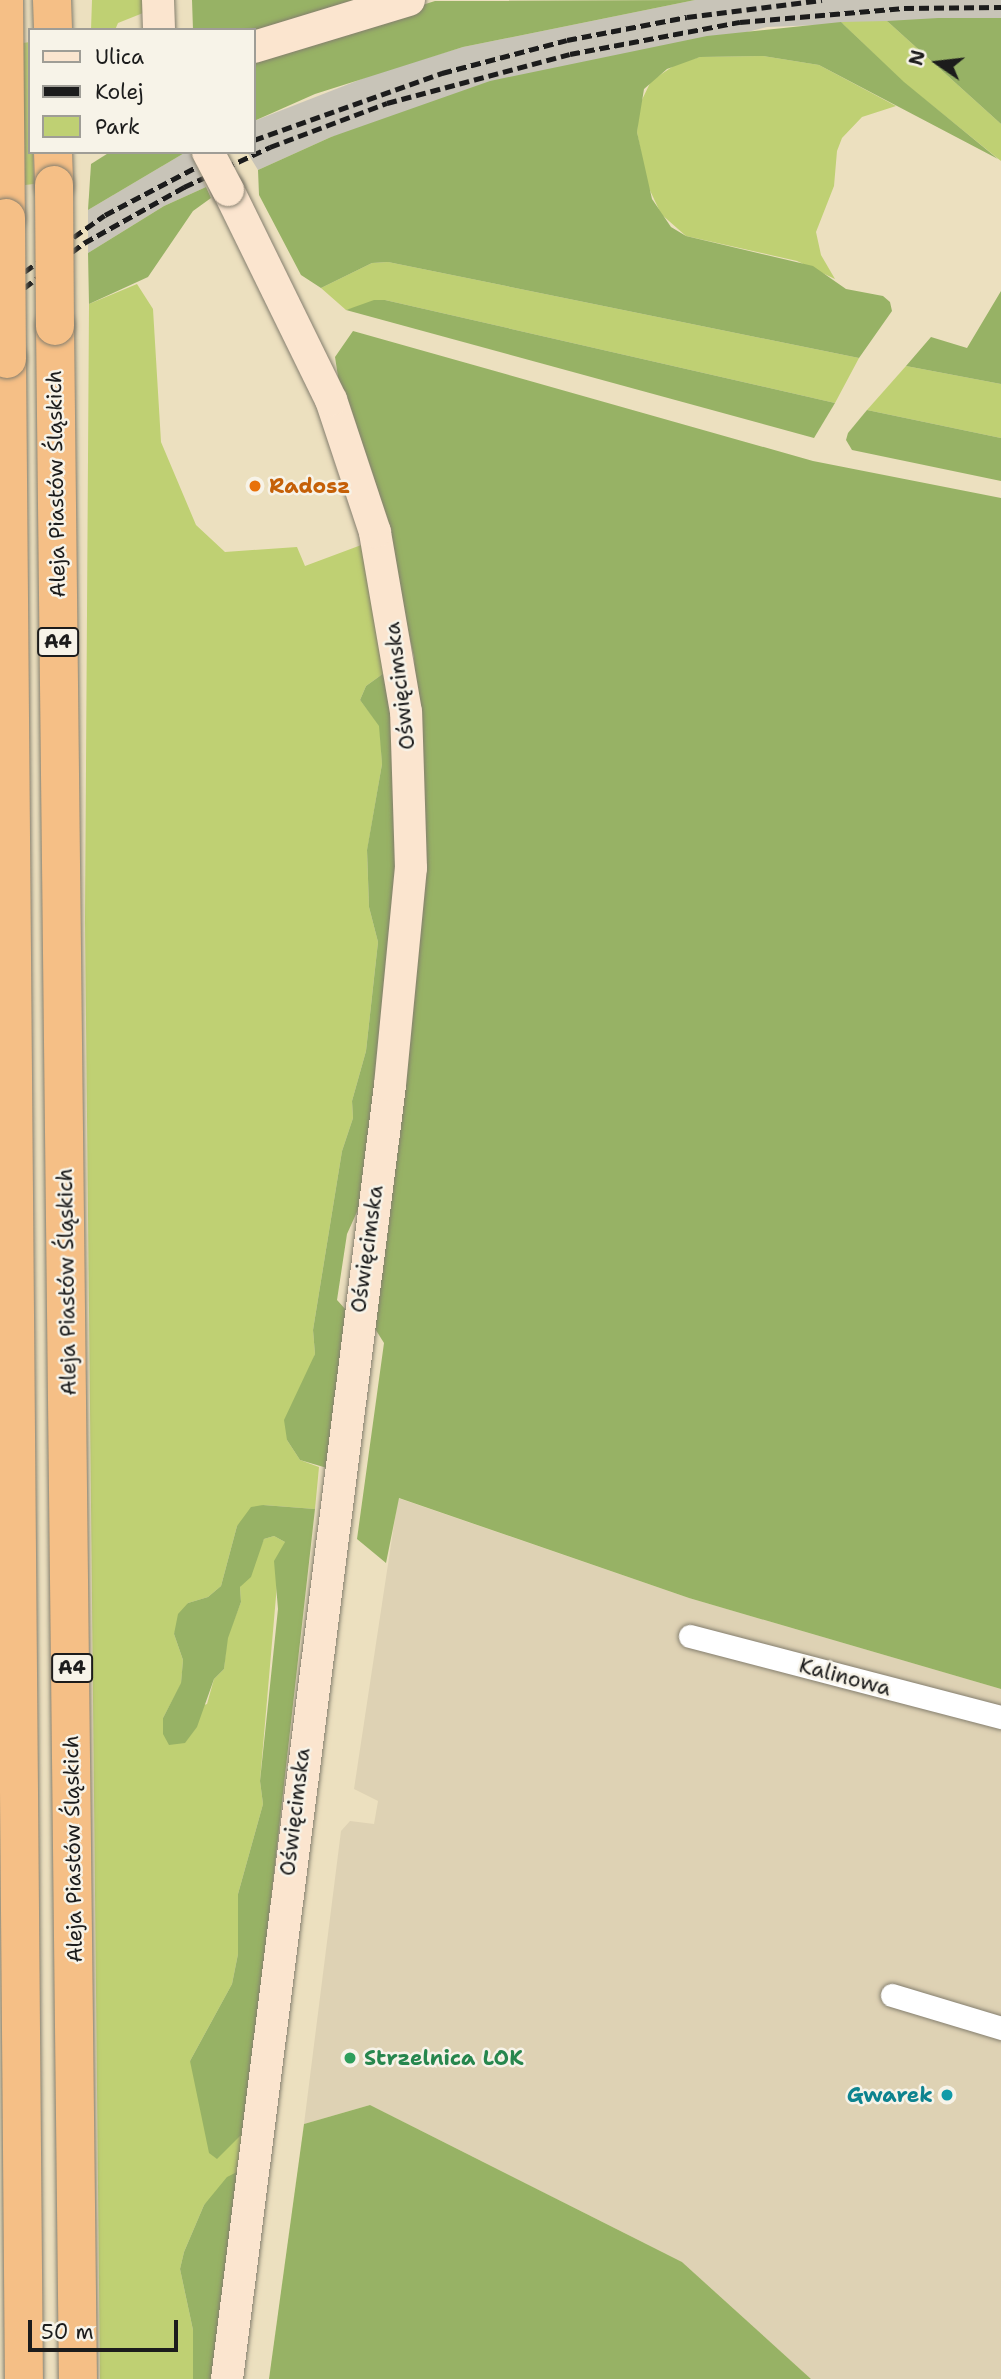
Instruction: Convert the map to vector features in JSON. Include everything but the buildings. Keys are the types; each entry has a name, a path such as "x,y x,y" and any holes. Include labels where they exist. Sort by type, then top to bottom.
{"highway":[{"name":"A4","path":"4,0 7,359 4,447 24,2379"},
{"path":"52,0 53,28"},
{"name":"Aleja Piastów Śląskich","path":"54,169 78,2379"}],"street":[{"path":"158,0 159,28"},
{"path":"256,46 409,0"},
{"name":"Oświęcimska","path":"209,154 331,400 375,532 405,712 411,868 390,1085 227,2379"},
{"name":"Kalinowa","path":"690,1636 1001,1717"},
{"path":"892,1995 1001,2028"}],"shaded area":[{"path":"695,0 1001,0 1001,18 767,27 331,137 258,170 248,154 256,154 256,120 377,73 463,47"},
{"path":"183,154 191,154 206,187 164,206 88,253 88,210"},
{"path":"398,1498 689,1598 1001,1689 1001,2379 811,2379 682,2262 370,2105 304,2124 341,1831 350,1821 374,1824 378,1801 354,1789"}],"green space":[{"path":"92,0 147,0 143,13 118,23 116,28 91,28"},
{"path":"192,0 376,0 256,36 256,28 193,28"},
{"path":"695,0 463,47 315,94 256,120 256,57 435,1"},
{"path":"1001,18 1001,124 887,21"},
{"path":"887,21 1001,124 1001,161 903,82 841,22"},
{"path":"841,22 904,82 998,159 819,65 763,56 700,57 667,69 644,89 637,132 652,199 671,227 686,236 813,266 846,289 883,296 890,302 892,311 859,358 388,262 372,263 321,288 301,275 259,195 258,170 331,137 490,81 707,36"},
{"path":"28,42 28,154 33,154 34,184 25,185 23,43"},
{"path":"763,56 819,65 896,106 862,117 842,138 837,151 834,186 816,232 821,255 835,279 797,261 686,236 661,214 647,184 637,132 639,106 651,81 678,63 700,57"},
{"path":"107,154 183,154 88,210 91,164"},
{"path":"206,187 211,198 193,211 148,277 89,304 88,253 164,206"},
{"path":"388,262 859,358 835,403 385,300 346,310 321,288 372,263"},
{"path":"137,284 153,309 161,442 196,525 225,552 297,547 305,566 364,544 384,673 366,686 360,700 380,726 382,764 367,851 369,907 378,942 366,1051 352,1101 353,1118 342,1151 313,1330 315,1354 287,1440 300,1460 319,1467 315,1509 263,1505 237,1526 221,1586 208,1597 188,1603 174,1634 183,1660 181,1684 163,1718 207,1704 214,1679 224,1669 227,1638 241,1602 240,1587 264,1539 274,1536 285,1542 277,1585 260,1781 263,1804 238,1894 238,1954 232,1984 190,2061 245,2131 239,2171 204,2205 184,2252 180,2269 193,2330 193,2379 100,2379 85,921 89,304"},
{"path":"1001,291 1001,384 906,366 931,337 967,348"},
{"path":"374,300 385,300 835,403 814,438 346,310"},
{"path":"353,331 813,461 1001,498 1001,1689 689,1598 399,1498 386,1563 357,1539 384,1343 369,1319 423,873 414,657 386,531 341,396 335,357"},
{"path":"906,366 1001,384 1001,438 867,410"},
{"path":"867,410 1001,438 1001,481 852,450 846,440 848,433"},
{"path":"384,673 393,727 400,867 361,1203 347,1234 337,1300 347,1311 327,1468 300,1460 287,1440 284,1420 315,1354 313,1330 342,1151 353,1118 352,1101 366,1051 378,942 369,907 367,850 382,764 379,726 360,700 366,686"},
{"path":"263,1505 315,1509 245,2131 217,2159 209,2153 190,2061 232,1984 238,1954 238,1894 263,1804 260,1781 278,1609 274,1561 285,1542 274,1536 264,1539 251,1577 240,1587 241,1602 228,1638 224,1669 214,1679 197,1727 185,1743 169,1745 163,1734 163,1718 181,1683 183,1660 174,1634 178,1614 188,1603 208,1597 221,1586 237,1526 251,1507"},
{"path":"370,2105 682,2262 811,2379 269,2379 304,2124"},
{"path":"239,2171 216,2379 193,2379 193,2330 180,2269 184,2252 204,2205 227,2177"}],"railway":[{"path":"256,139 442,73 567,40 687,17 822,0"},
{"path":"256,154 387,103 570,54 740,22 904,8 1001,7"},
{"path":"0,289 105,215 221,154"},
{"path":"0,306 84,243 184,187 255,154"}],"place":[{"name":"Radosz","path":"255,486"},
{"name":"Strzelnica LOK","path":"350,2058"},
{"name":"Gwarek","path":"947,2095"}]}
